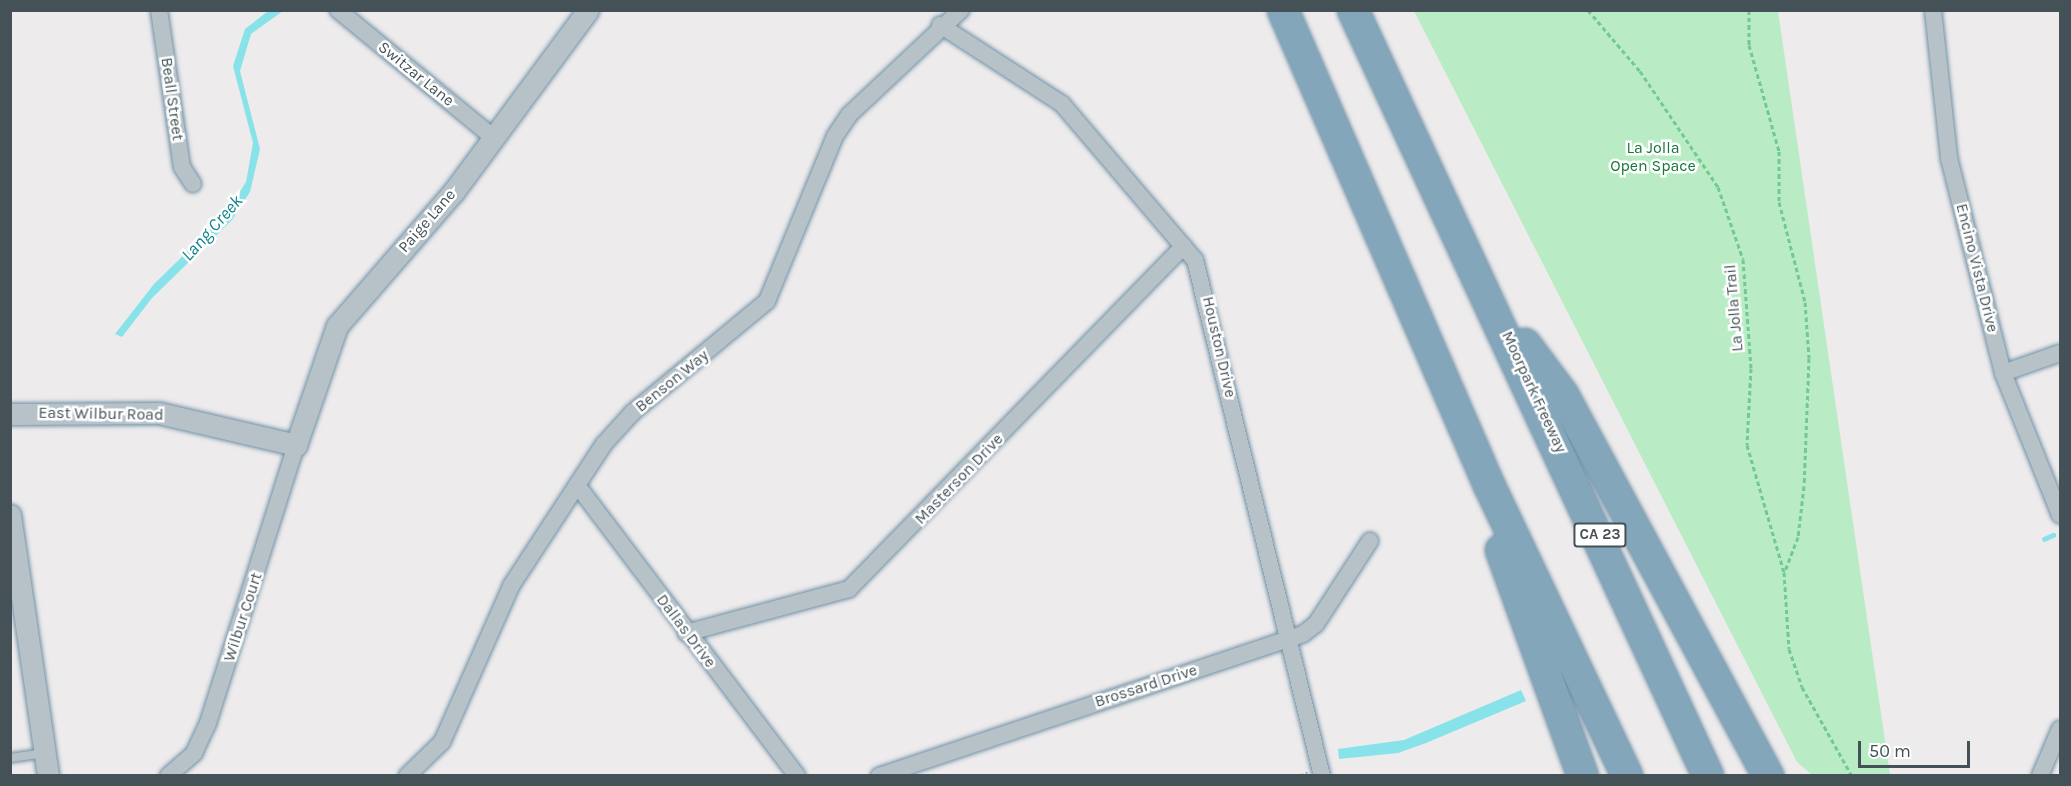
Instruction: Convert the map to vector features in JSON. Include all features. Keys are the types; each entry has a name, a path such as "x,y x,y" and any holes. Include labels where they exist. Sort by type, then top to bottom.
{"highway":[{"path":"1283,10 1489,485 1628,776"},
{"name":"Moorpark Freeway","path":"1353,10 1490,296 1708,776"},
{"path":"1490,296 1563,394 1768,776"},
{"path":"1489,485 1496,535 1583,776"}],"street":[{"name":"Beall Street","path":"159,10 182,167 193,184"},
{"name":"Switzar Lane","path":"338,10 494,138"},
{"name":"Paige Lane","path":"296,445 338,326 494,138 588,10"},
{"name":"Benson Way","path":"407,776 442,742 511,586 577,485 633,412 767,301 835,135 940,25 961,10"},
{"name":"Encino Vista Drive","path":"1933,10 1949,158 2003,373 2061,515"},
{"name":"Houston Drive","path":"940,25 1062,104 1184,246 1202,275 1322,776"},
{"name":"Masterson Drive","path":"686,633 849,589 1184,246"},
{"path":"2003,373 2061,353"},
{"name":"East Wilbur Road","path":"10,414 159,413 296,445"},
{"name":"Wilbur Court","path":"168,776 194,753 208,723 296,445"},
{"name":"Dallas Drive","path":"577,485 686,633 797,776"},
{"path":"10,515 48,776"},
{"name":"Brossard Drive","path":"879,776 1288,639 1316,624 1370,541"},
{"path":"2040,776 2060,734"}],"lane":[{"path":"10,758 44,753"}],"path":[{"name":"La Jolla Trail","path":"1588,10 1640,71 1718,187 1740,249 1751,368 1747,445 1784,572 1792,659 1852,776"},
{"name":"La Jolla Trail","path":"1749,10 1749,45 1779,151 1779,202 1805,302 1809,358 1802,506 1798,537 1784,572"}],"green space":[{"name":"La Jolla Open Space","path":"1414,11 1778,11 1890,775 1812,775 1797,762"}],"water":[{"name":"Lang Creek","path":"268,11 283,11 251,34 240,71 260,149 250,192 232,220 152,298 122,337 115,334 154,284 226,214 246,182 253,143 233,66 245,29"},
{"path":"1521,690 1526,701 1426,743 1398,753 1339,759 1338,749 1404,740"}],"waterway":[{"path":"2044,539 2053,535"}]}
